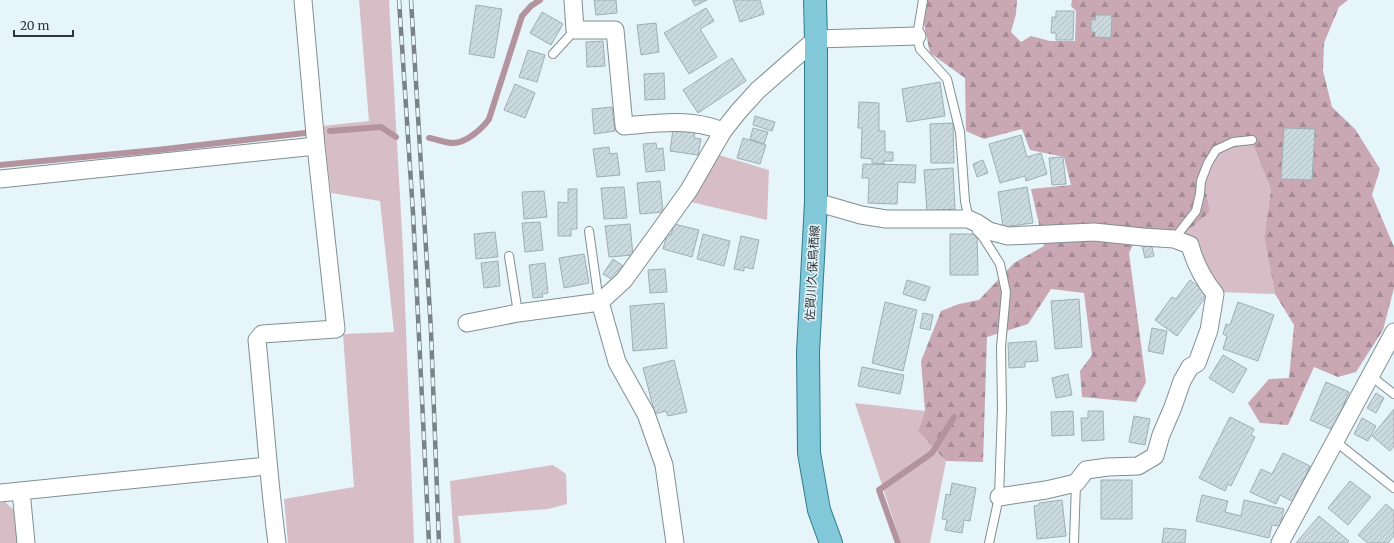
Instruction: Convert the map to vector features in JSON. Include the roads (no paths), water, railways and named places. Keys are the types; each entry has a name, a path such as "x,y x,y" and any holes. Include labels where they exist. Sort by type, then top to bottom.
{"main road":[{"name":"佐賀川久保鳥栖線","path":"815,0 816,202 808,352 809,453 819,510 830,543"}],"street":[{"path":"276,543 267,466 266,422 257,340 262,334 336,329 316,146 303,0"},
{"path":"573,0 574,30 615,30 624,126 674,122 707,125 723,132"},
{"path":"467,323 518,313 600,302 624,280 689,190 723,132 738,112 758,90 816,39 917,36"},
{"path":"0,179 316,146"},
{"path":"816,202 861,215 886,219 968,219 977,223 989,232 1008,236 1094,232 1174,239 1190,245 1194,260 1214,294 1209,330 1197,363 1190,367 1182,381 1174,407 1161,435 1155,456 1138,466 1108,467 1086,470 1076,483 1046,490 999,497"},
{"path":"600,302 617,362 646,414 664,465 675,543"},
{"path":"1280,543 1394,332"},
{"path":"0,493 267,466"},
{"path":"20,491 26,543"}],"lane":[{"path":"923,0 917,36 920,49 947,80 960,132 965,201 968,219 983,237 1000,264 1006,292 1001,347 1002,408 999,497 989,543"},
{"path":"554,54 574,30"},
{"path":"1174,239 1196,211 1201,181 1208,163 1216,150 1232,142 1252,140"},
{"path":"589,231 600,302"},
{"path":"509,256 518,313"},
{"path":"1371,376 1394,394"},
{"path":"1335,440 1394,488"},
{"path":"1074,543 1076,483"}],"waterway":[{"path":"429,138 450,143 463,141 473,135 486,123 489,119 522,16 531,6 540,0"},
{"path":"330,131 381,127 396,137"},
{"path":"0,165 157,150 305,133"},
{"path":"898,543 879,490 932,453 954,417"}],"railway":[{"path":"399,0 413,213 429,543"},
{"path":"411,0 431,331 439,543"}]}
